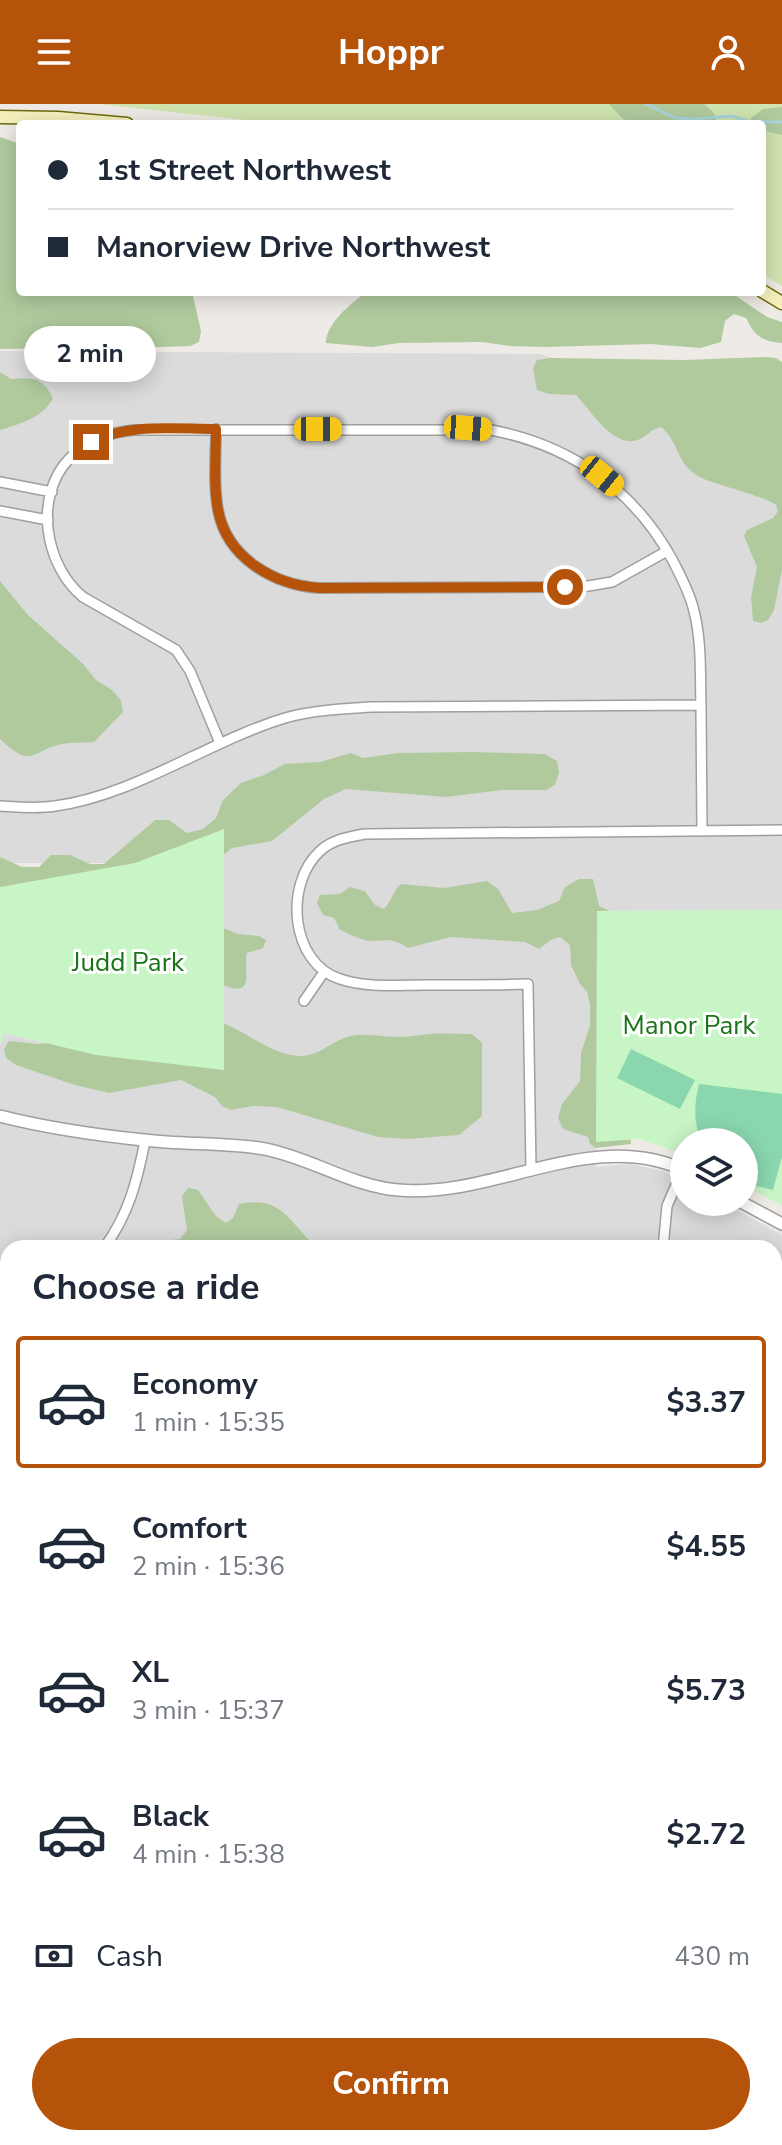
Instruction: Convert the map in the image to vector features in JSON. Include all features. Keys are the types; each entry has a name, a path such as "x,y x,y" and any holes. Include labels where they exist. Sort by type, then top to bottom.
{"main road":[{"path":"0,117 81,120"}],"street":[{"path":"220,743 190,671 176,650 69,586 53,555 48,520 52,492 66,461 100,437 135,430 468,428 514,434 559,451 602,476 637,508 667,551 688,590 697,627 702,831"},
{"path":"216,429 216,502 223,529 250,561 285,583 319,588 582,587 612,582 667,551"},
{"path":"0,482 52,492"},
{"path":"0,511 48,520"},
{"path":"0,806 54,807 94,797 220,743 306,713 342,709 701,705"},
{"path":"531,1169 528,984 372,985 338,979 324,972 311,959 303,943 298,904 300,887 310,862 331,843 365,834 782,830"},
{"path":"304,1001 324,972"},
{"path":"0,1116 145,1141 239,1145 273,1151 354,1180 398,1190 471,1185 531,1169 626,1156 654,1159 670,1165"},
{"path":"109,1240 130,1204 145,1141"},
{"path":"664,1240 670,1199"},
{"path":"758,1211 782,1224"}],"shaded area":[{"path":"0,351 540,354 581,368 782,488 782,910 597,911 596,1167 630,1164 663,1171 670,1175 670,1216 747,1216 782,1235 782,1240 0,1240 0,1045 3,1033 96,1055 135,863 0,863"}],"green space":[{"path":"99,104 782,104 782,286 766,276 766,120 245,120"},
{"path":"609,104 704,104 716,120 625,120"},
{"path":"782,107 782,135 766,131 766,120 751,120 763,109"},
{"path":"0,137 16,143 16,296 193,296 201,331 199,342 190,346 0,349"},
{"path":"361,296 736,296 767,317 782,322 782,343 760,336 746,318 734,314 725,321 721,342 700,348 651,344 545,347 483,342 399,343 372,347 326,343 330,328"},
{"path":"764,357 782,362 782,570 774,610 768,620 761,623 753,621 751,597 757,567 744,536 747,530 773,518 778,511 776,505 695,474 661,427 630,441 612,434 576,395 549,394 537,390 533,368 537,360 550,358 684,360"},
{"path":"0,372 11,379 41,382 53,398 49,405 38,415 0,430"},
{"path":"0,581 28,615 121,700 123,712 94,742 62,744 26,756 0,739"},
{"path":"351,753 363,758 398,753 545,754 557,761 559,772 555,785 546,790 502,790 446,797 346,789 324,799 272,841 232,848 217,860 0,892 0,857 22,867 39,867 51,855 70,855 90,864 104,864 155,820 169,820 187,833 203,829 216,818 223,800 241,783 285,764 320,762"},
{"name":"Judd Park","path":"224,829 224,1070 96,1055 4,1033 0,1045 0,887 135,863"},
{"path":"579,879 593,879 599,906 612,912 631,1144 596,1148 590,1144 588,1137 563,1129 558,1118 562,1104 580,1081 581,1053 590,1025 587,992 571,965 570,945 560,937 539,949 525,942 450,937 408,948 393,941 371,941 340,930 334,918 323,915 317,903 320,895 340,894 350,887 365,891 375,905 384,909 401,884 444,888 487,881 498,889 512,913 537,910 559,901 565,887"},
{"name":"Manor Park","path":"782,910 782,1206 758,1193 758,1128 670,1128 670,1149 639,1139 596,1142 597,911"},
{"path":"213,924 266,940 263,948 247,953 246,980 240,988 222,984"},
{"path":"220,1022 277,1051 299,1056 314,1054 355,1035 472,1034 482,1043 482,1116 459,1135 406,1139 378,1137 277,1107 253,1106 231,1110 222,1106 215,1097 181,1080 109,1093 75,1085 16,1065 6,1058 4,1049 9,1041 39,1044"},
{"path":"631,1049 695,1080 680,1109 617,1078"},
{"path":"699,1084 782,1094 782,1157 773,1190 758,1186 758,1128 697,1128"},
{"path":"188,1188 198,1190 216,1216 226,1223 233,1218 239,1204 254,1202 276,1207 309,1240 171,1240 180,1239 187,1230 182,1196"}],"waterway":[{"path":"646,104 675,118 732,116 745,120"},
{"path":"766,122 782,122"}],"route":[{"path":"91,442 116,432 135,430 216,429 216,502 223,529 250,561 285,583 319,588 565,587"}]}
